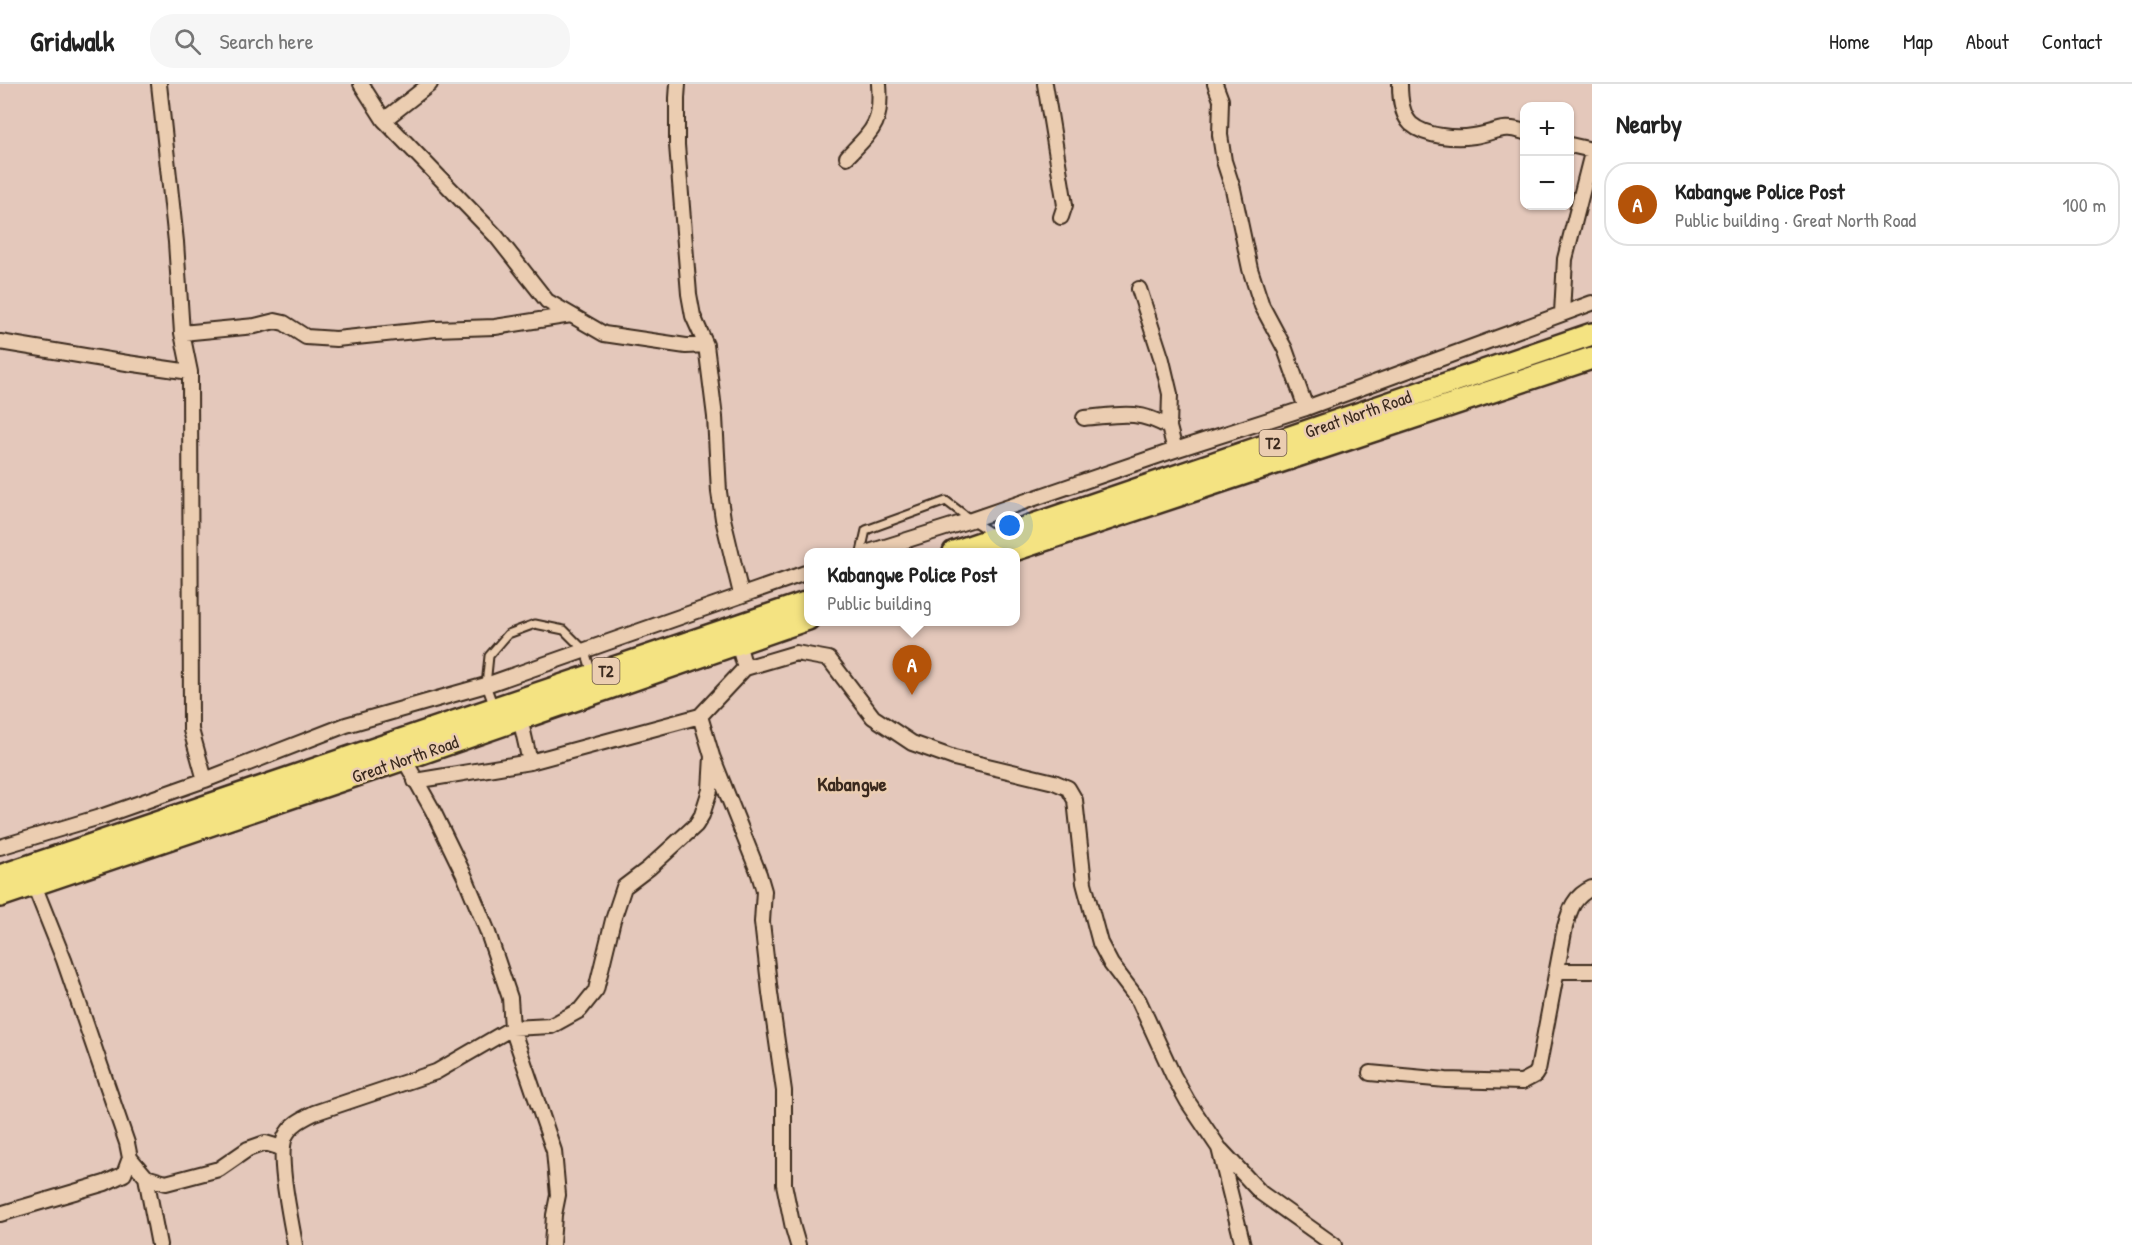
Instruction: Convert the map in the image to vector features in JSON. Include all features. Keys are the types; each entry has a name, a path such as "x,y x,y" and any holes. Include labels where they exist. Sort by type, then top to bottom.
{"main road":[{"name":"Great North Road","path":"1003,545 1592,334"},
{"name":"Great North Road","path":"982,548 1003,545 1592,358"},
{"name":"Great North Road","path":"0,876 804,603"},
{"name":"Great North Road","path":"0,896 804,620"}],"street":[{"path":"159,84 176,242 182,333 190,372 191,730 205,780"},
{"path":"361,84 384,120 496,237 548,301 604,334 686,346 705,345"},
{"path":"384,120 430,84"},
{"path":"678,84 677,145 689,294 693,316 705,345 715,417 719,492 741,594"},
{"path":"847,157 866,137 879,115 879,84"},
{"path":"1045,84 1065,205 1061,217"},
{"path":"1215,84 1221,100 1220,135 1224,161 1233,189 1250,269 1262,306 1285,349 1306,408"},
{"path":"1400,84 1403,109 1410,123 1420,129 1436,135 1460,137 1475,136 1502,128 1520,130"},
{"path":"1562,313 1565,259 1592,152 1574,147"},
{"path":"1139,289 1162,360 1170,394 1169,427 1175,450"},
{"path":"882,548 1306,408 1592,303"},
{"path":"182,333 255,326 275,321 284,323 306,337 336,339 435,329 495,327 571,315"},
{"path":"0,342 190,372"},
{"path":"1084,417 1132,414 1151,418 1169,427"},
{"path":"0,847 102,816 205,780 346,725 486,685 804,573"},
{"path":"738,643 745,668"},
{"path":"415,781 530,762 700,716 745,668 796,653 829,659 873,717 912,743 954,758 1027,774 1068,788 1075,800 1084,883 1100,943 1111,964 1139,1000 1183,1093 1219,1148 1261,1193 1334,1245"},
{"path":"700,716 712,756 764,891 762,922 784,1091 784,1184 798,1245"},
{"path":"520,718 530,762"},
{"path":"295,1245 282,1148 290,1129 304,1118 436,1072 512,1028 551,1026 580,1010 596,990 622,892 628,883 649,868 696,825 708,799 712,756"},
{"path":"404,759 432,809 460,867 487,930 510,998 512,1028 554,1151 558,1195 552,1245"},
{"path":"34,885 64,960 130,1158 146,1177 159,1245"},
{"path":"1370,1073 1446,1080 1522,1082 1535,1075 1538,1070 1565,927 1572,905 1582,892 1592,888"},
{"path":"1558,971 1592,971"},
{"path":"146,1177 166,1183 219,1169 248,1149 265,1143 282,1148"},
{"path":"1219,1148 1243,1245"},
{"path":"0,1214 105,1183 124,1174 130,1158"}],"lane":[{"path":"862,548 866,530 946,501 1003,545"},
{"path":"495,709 486,685 489,656 508,634 526,627 535,624 564,630 585,651 592,675"}],"place":[{"name":"Kabangwe Police Post","path":"912,695"}],"district":[{"name":"Kabangwe","path":"852,783"}]}
